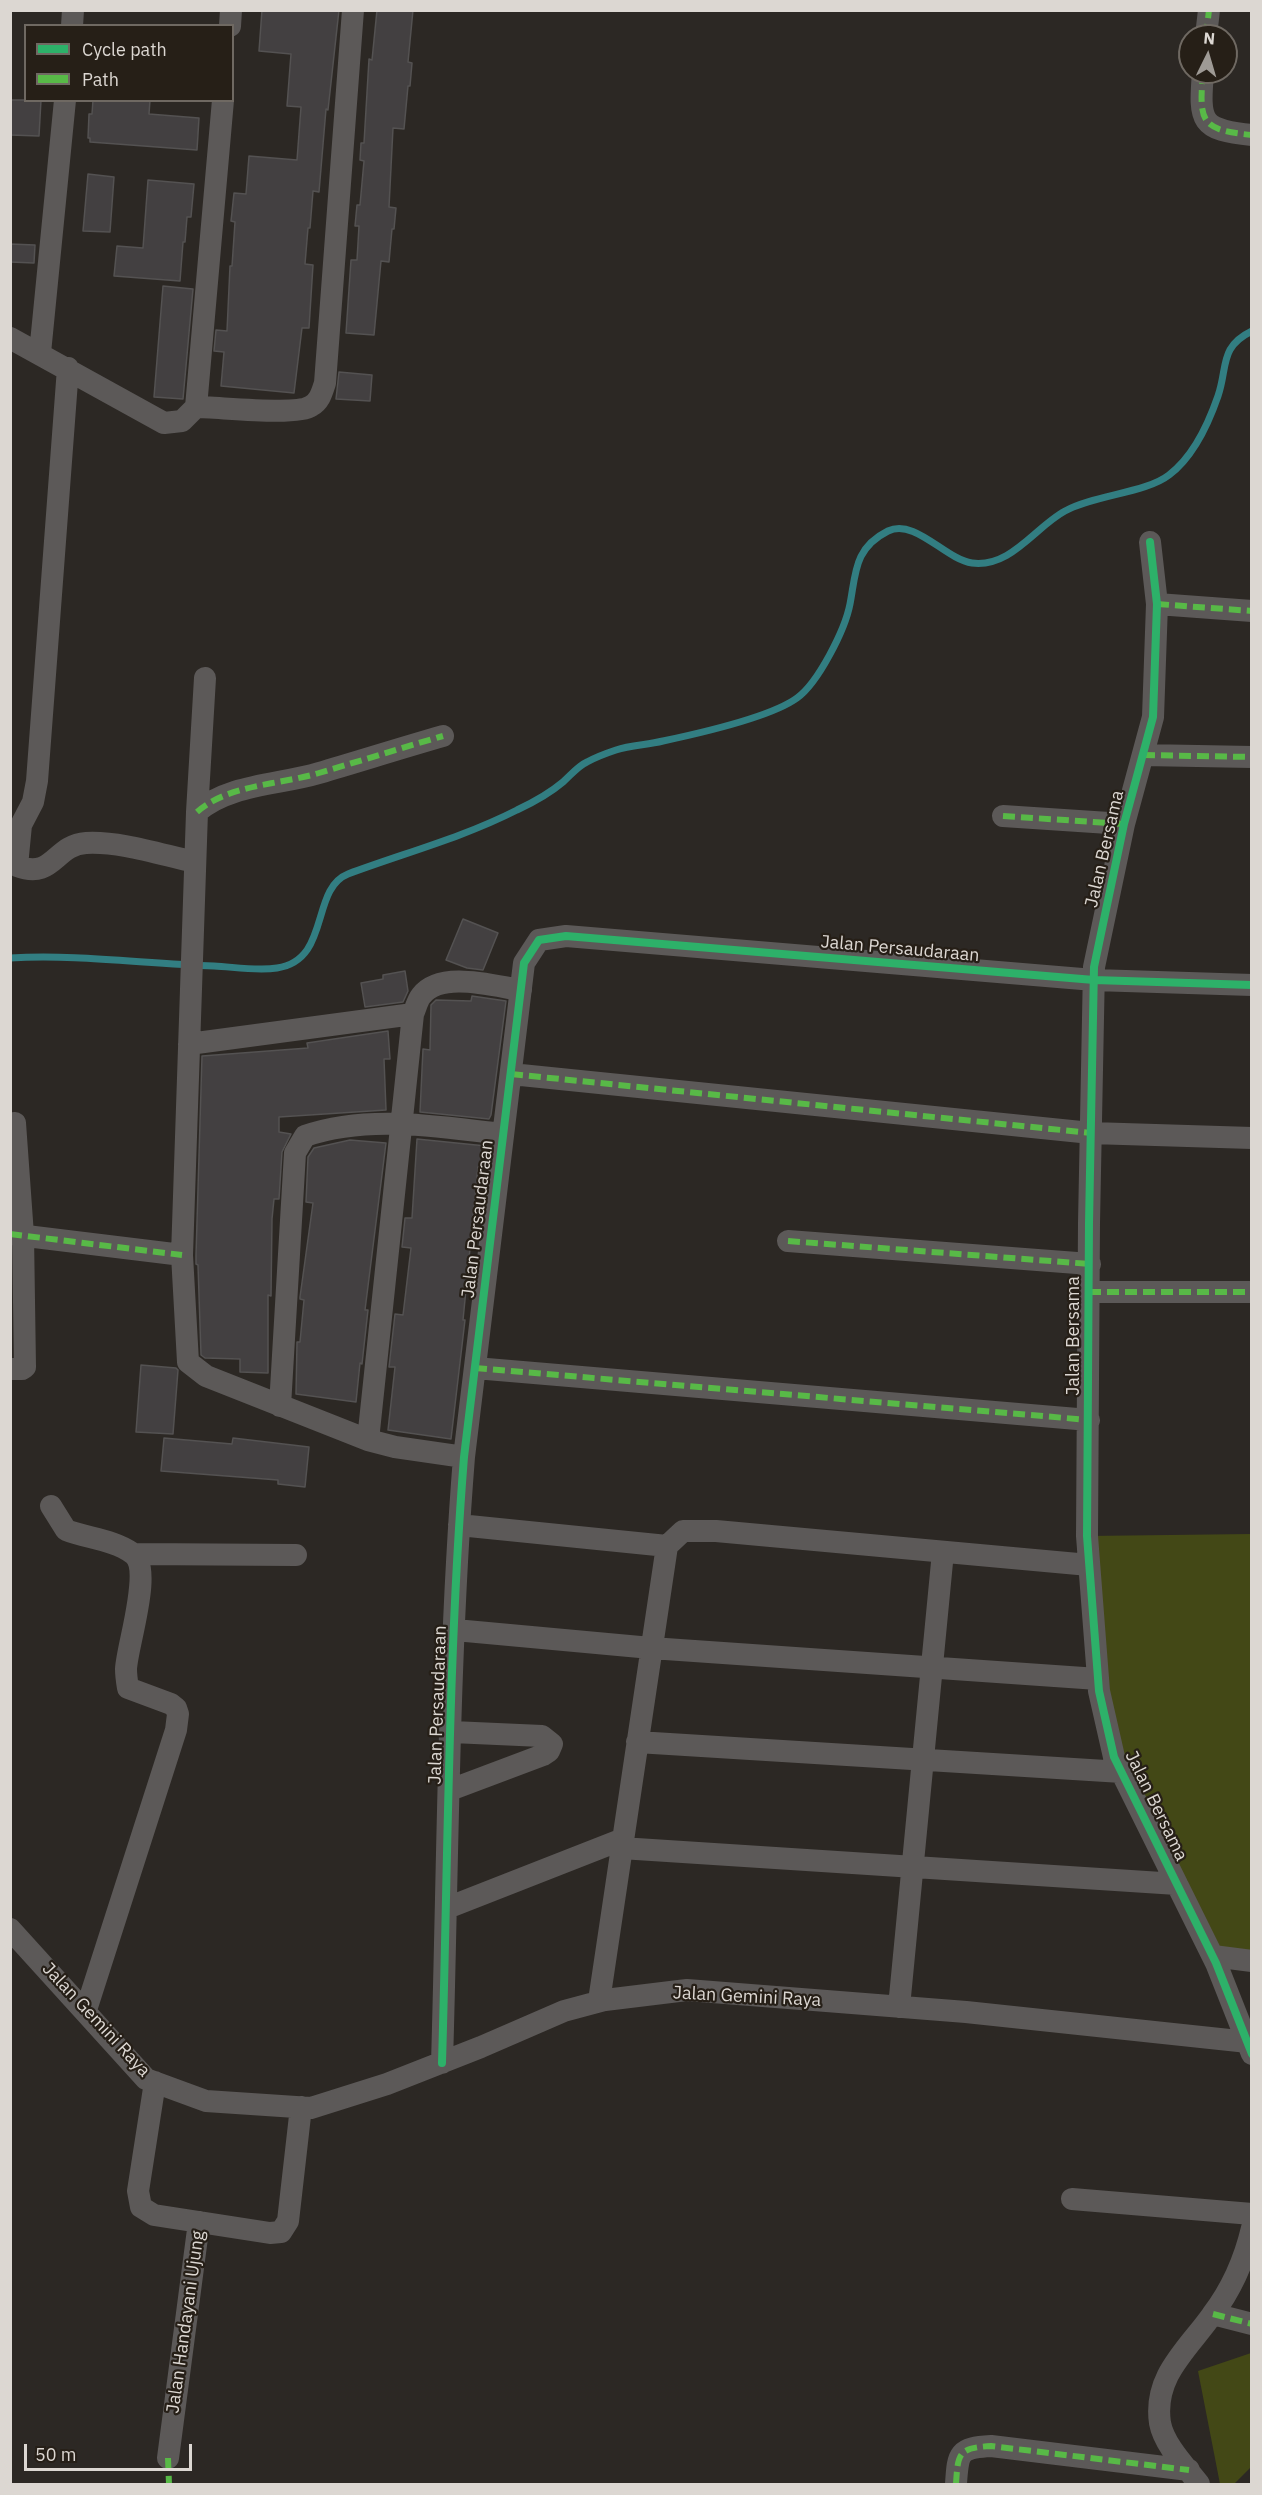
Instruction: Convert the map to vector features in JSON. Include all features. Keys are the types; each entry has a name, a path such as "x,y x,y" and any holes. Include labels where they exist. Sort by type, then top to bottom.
{"street":[{"path":"196,407 292,412 305,410 314,405 320,397 325,383 353,10"},
{"path":"1202,84 1203,112 1208,124 1223,132 1251,135"},
{"path":"40,353 64,102"},
{"path":"10,338 164,423 182,421 196,407 223,102"},
{"path":"68,368 37,781 33,802 21,825 18,866 30,871 42,869 61,852 85,843 116,845 195,862"},
{"name":"Jalan Bersama","path":"1150,542 1157,604 1153,717 1124,824 1094,967 1090,1133 1087,1536 1099,1691 1114,1757 1213,1956 1250,2048"},
{"path":"1157,604 1251,611"},
{"path":"205,678 195,862 182,1255 188,1362 206,1376 368,1440 395,1448 464,1457"},
{"path":"197,812 207,803 226,794 317,774 443,736"},
{"path":"1143,755 1251,757"},
{"path":"1003,816 1124,824"},
{"name":"Jalan Persaudaraan","path":"442,2063 455,1630 464,1457 524,963 539,940 566,936 1094,980 1251,985"},
{"path":"368,1440 413,1014 421,995 438,984 454,980 521,990"},
{"path":"189,1044 413,1014"},
{"path":"511,1074 1090,1133 1251,1138"},
{"path":"10,1369 25,1367 17,1234 15,1123"},
{"path":"280,1406 295,1153 305,1136 327,1128 402,1123 503,1134"},
{"path":"17,1234 182,1255"},
{"path":"788,1241 1090,1264"},
{"path":"1089,1292 1251,1292"},
{"path":"475,1368 1089,1420"},
{"path":"51,1506 66,1530 124,1548 135,1554 296,1555"},
{"path":"459,1525 667,1546"},
{"path":"598,2001 667,1546 677,1534 688,1530 1089,1565"},
{"path":"899,2007 944,1552"},
{"path":"86,2010 176,1730 178,1714 176,1708 171,1704 128,1688 126,1668 141,1584 141,1564 135,1554"},
{"path":"455,1630 651,1648 1098,1679"},
{"path":"450,1790 543,1755 549,1751 552,1744 542,1736 452,1732"},
{"path":"637,1742 1122,1772"},
{"path":"447,1908 622,1844 912,1867 1177,1884"},
{"name":"Jalan Gemini Raya","path":"10,1929 86,2010 146,2079 206,2101 311,2108 387,2084 442,2063 564,2011 598,2001 687,1990 899,2007 1250,2048"},
{"path":"1213,1956 1251,1961"},
{"path":"154,2082 138,2199 146,2212 199,2222 270,2233 281,2232 286,2228 301,2107"},
{"path":"1072,2199 1251,2214"},
{"name":"Jalan Handayani Ujung","path":"168,2458 199,2222"},
{"path":"1194,2477 1166,2438 1160,2423 1162,2386 1169,2370 1213,2314 1238,2271 1251,2228"},
{"path":"1213,2314 1251,2324"},
{"path":"956,2484 957,2461 962,2452 970,2447 991,2446 1194,2477"}],"green space":[{"path":"1251,1534 1251,1961 1213,1956 1114,1757 1087,1536"},
{"path":"1251,2353 1251,2467 1234,2484 1220,2484 1198,2371"}],"building":[{"path":"262,10 339,10 328,110 326,109 319,192 313,191 310,228 308,228 305,264 313,265 309,328 302,328 294,393 221,386 224,352 214,351 216,330 227,331 235,222 231,221 234,193 246,194 249,156 297,160 301,107 287,106 291,54 259,51"},
{"path":"377,10 413,10 408,62 412,63 404,129 393,128 389,207 396,208 394,229 392,229 389,262 381,261 374,335 346,333 351,260 357,260 359,226 355,226 357,205 360,205 364,161 360,160 361,143 364,143 369,59 372,60"},
{"path":"10,100 41,102 39,136 10,135"},
{"path":"93,102 150,102 149,114 199,118 197,150 90,142 88,138 89,114 92,114"},
{"path":"88,174 114,177 110,232 83,231"},
{"path":"148,180 194,184 191,217 187,217 185,242 183,242 180,281 114,276 117,246 143,248"},
{"path":"10,244 35,245 34,263 10,262"},
{"path":"163,286 193,289 183,399 154,397"},
{"path":"339,372 372,375 370,401 336,399"},
{"path":"463,919 498,933 483,970 467,968 446,960"},
{"path":"405,971 408,991 403,1002 365,1007 361,983 383,979 383,975"},
{"path":"472,996 506,1001 491,1115 489,1119 420,1112 423,1049 430,1050 431,1005 436,1000 471,1001"},
{"path":"388,1031 390,1059 384,1059 386,1110 279,1117 279,1132 291,1134 282,1152 279,1199 274,1199 272,1219 271,1296 268,1295 268,1373 240,1372 240,1359 205,1358 201,1355 198,1265 196,1264 202,1056 308,1048 307,1043"},
{"path":"417,1139 486,1146 484,1167 478,1167 463,1320 465,1320 451,1439 388,1430 395,1367 389,1367 395,1314 403,1315 411,1248 402,1247 405,1218 412,1218"},
{"path":"350,1140 386,1143 356,1402 296,1394 297,1342 300,1342 304,1300 300,1297 313,1203 306,1202 308,1157 314,1148"},
{"path":"141,1365 178,1370 173,1434 136,1432"},
{"path":"164,1438 232,1444 233,1438 309,1447 305,1487 278,1484 278,1480 161,1471"}],"waterway":[{"path":"10,958 86,958 262,969 277,968 294,962 306,952 313,939 328,894 336,882 348,874 496,820 541,798 581,766 601,755 622,748 677,738 733,724 770,712 797,698 822,669 843,628 858,562 869,545 888,531 898,528 909,530 962,560 986,563 1011,553 1065,511 1090,501 1147,486 1169,475 1178,468 1192,450 1210,418 1221,386 1229,351 1241,337 1252,331"}],"marked path":[{"path":"1207,24 1209,10"},
{"path":"1203,84 1203,113 1206,120 1222,130 1252,135"},
{"path":"1157,604 1252,611"},
{"path":"197,812 224,796 255,786 304,777 443,736"},
{"path":"1143,755 1252,757"},
{"path":"1003,816 1124,824"},
{"path":"511,1074 1091,1133"},
{"path":"10,1234 182,1255"},
{"path":"788,1241 1090,1264"},
{"path":"1089,1292 1252,1292"},
{"path":"475,1368 1089,1420"},
{"path":"1213,2314 1252,2324"},
{"path":"956,2484 959,2459 962,2454 972,2448 991,2446 1189,2470"},
{"path":"168,2458 169,2484"}],"cycle path":[{"path":"1150,542 1157,604 1153,717 1124,824 1094,967 1089,1223 1087,1536 1099,1691 1114,1757 1216,1963 1252,2054"},
{"path":"442,2063 452,1684 464,1457 524,963 539,940 566,936 1094,980 1252,985"}]}
